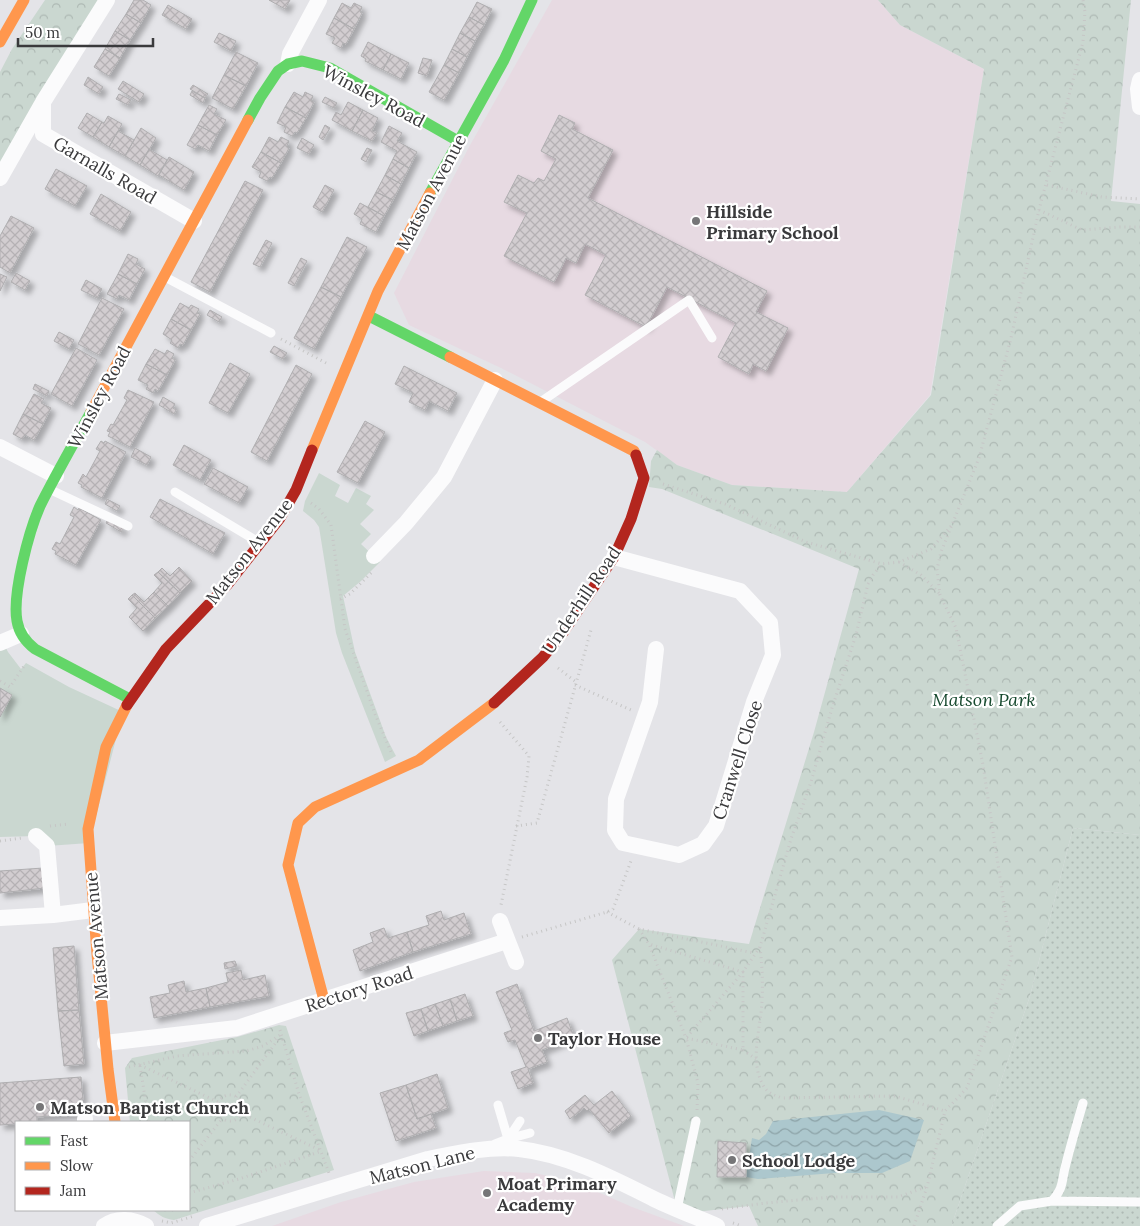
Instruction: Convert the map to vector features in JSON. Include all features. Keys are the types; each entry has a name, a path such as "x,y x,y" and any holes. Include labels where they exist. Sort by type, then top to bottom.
{"street":[{"path":"0,178 43,102 107,0"},
{"name":"Winsley Road","path":"288,64 290,54 319,0"},
{"name":"Matson Avenue","path":"115,1121 93,910 88,829 106,747 130,699 166,648 227,585 280,518 296,490 378,291 458,141 504,60 532,0"},
{"path":"0,42 21,1"},
{"name":"Winsley Road","path":"130,699 28,644 17,623 16,613 20,582 32,529 53,483 260,98 278,71 288,64 302,61 330,68 458,141"},
{"path":"1140,80 1138,89 1140,107"},
{"name":"Garnalls Road","path":"43,102 43,134 194,221"},
{"path":"369,316 634,451 644,478"},
{"path":"374,556 406,523 444,477 495,380"},
{"path":"0,447 53,483"},
{"name":"Underhill Road","path":"324,1000 288,865 298,823 315,807 402,770 452,736 488,708 543,657 564,631 614,557 631,519 644,478"},
{"name":"Cranwell Close","path":"614,557 740,591 770,623 773,655 754,702 716,826 703,844 679,855 624,844 615,830 616,799 650,702 656,649"},
{"path":"0,643 22,634"},
{"path":"36,836 47,846 53,915"},
{"path":"0,918 53,915 93,910"},
{"path":"500,921 516,962"},
{"name":"Rectory Road","path":"106,1043 237,1028 507,941"},
{"name":"Matson Lane","path":"202,1221 334,1187 428,1159 478,1150 508,1148 539,1152 583,1166 677,1209 722,1223"},
{"path":"104,1226 121,1215 130,1220 151,1222"}],"lane":[{"path":"164,276 271,333"},
{"path":"540,403 689,300 712,338"},
{"path":"53,483 128,526"},
{"path":"175,492 260,543"},
{"path":"1052,1201 1060,1192 1063,1184 1064,1168 1083,1103"},
{"path":"498,1105 508,1139"},
{"path":"677,1209 696,1121"},
{"path":"508,1139 520,1122"},
{"path":"478,1150 508,1139 530,1134"},
{"path":"997,1226 1020,1206 1052,1201 1140,1202"}],"path":[{"path":"940,595 937,569 979,458 1011,338 1040,210 1083,42 1085,12 1083,0"},
{"path":"1047,185 1102,197 1140,199"},
{"path":"1040,210 1082,230 1120,226 1140,227"},
{"path":"271,333 344,372"},
{"path":"644,478 725,504 806,542 882,564 899,562 931,549 953,524"},
{"path":"296,490 319,509 331,525 345,629 388,747 402,770"},
{"path":"899,562 921,575 940,595 956,628 983,765 1012,957 967,1088 945,1111 927,1187 914,1226"},
{"path":"882,564 868,584 856,635 832,708 811,782 791,838 760,946 762,1003 756,1059 762,1084 771,1094 782,1098 895,1096 945,1111"},
{"path":"516,826 537,823 593,622"},
{"path":"0,681 10,687 35,649"},
{"path":"18,665 21,669"},
{"path":"4,690 7,685"},
{"path":"575,685 645,717"},
{"path":"488,708 529,756 527,776 501,904 500,921"},
{"path":"507,941 613,909 637,846"},
{"path":"607,912 640,929 754,953"},
{"path":"640,929 650,944 686,1038 698,1083 696,1121"},
{"path":"650,944 743,972"},
{"path":"686,1038 743,972 760,946"},
{"path":"743,972 743,1050"},
{"path":"276,1015 280,1035 299,1094 334,1187"},
{"path":"108,1069 140,1065 177,1056 246,1051 263,1046 280,1035"},
{"path":"236,1097 280,1035"},
{"path":"686,1038 743,1050 756,1059"},
{"path":"140,1065 218,1102"},
{"path":"140,1065 149,1121"},
{"path":"228,1095 236,1097 242,1105 242,1113 229,1121 222,1118 218,1113 218,1102 228,1095"},
{"path":"242,1113 322,1151"},
{"path":"190,1160 222,1118"},
{"path":"190,1194 322,1151"},
{"path":"750,1206 831,1197 898,1197 927,1187"},
{"path":"151,1222 202,1221"},
{"path":"722,1223 742,1226"}],"shaded area":[{"name":"Hillside Primary School","path":"552,0 878,0 900,25 984,69 930,395 847,492 732,485 677,465 645,442 501,368 409,325 394,293 469,147"},
{"name":"Moat Primary Academy","path":"484,1171 535,1173 577,1183 632,1207 684,1226 272,1226 341,1202 414,1182"}],"green space":[{"path":"45,0 107,0 0,178 0,72 12,49"},
{"name":"Matson Park","path":"878,0 1131,0 1111,201 1140,204 1140,835 1073,828 1030,996 952,1224 953,1226 758,1226 749,1206 687,1213 677,1209 612,960 639,929 749,944 814,732 859,569 662,489 649,487 651,461 657,450 677,465 732,485 847,492 931,395 984,69 900,25"},
{"path":"319,473 340,485 335,496 348,503 356,488 371,496 366,504 374,510 360,524 371,534 361,544 380,562 343,596 355,652 386,737 396,756 385,762 336,633 319,527 303,511 305,501"},
{"path":"3,642 21,669 26,663 69,687 123,712 89,843 47,846 36,836 0,837 0,643"},
{"path":"1073,828 1140,835 1140,1226 953,1226 952,1224 1030,996"},
{"path":"279,1025 286,1026 334,1170 174,1220 160,1216 154,1211 190,1211 190,1121 130,1121 125,1068 132,1058 237,1037"}],"water":[{"path":"879,1110 924,1120 910,1161 882,1173 834,1173 758,1179 746,1177 752,1138 759,1140 766,1134 773,1121"}],"building":[{"path":"134,0 143,0 151,5 141,23 126,14"},
{"path":"269,0 290,0 285,9"},
{"path":"477,2 492,9 484,25 469,17"},
{"path":"342,3 351,8 354,3 362,7 360,12 362,13 354,29 334,18"},
{"path":"168,5 192,19 186,29 162,15"},
{"path":"126,14 141,23 130,40 115,31"},
{"path":"469,17 484,25 475,41 460,33"},
{"path":"334,18 354,29 346,44 343,43 341,48 332,43 335,38 326,34"},
{"path":"115,31 130,40 120,58 105,49"},
{"path":"219,33 236,41 231,51 214,42"},
{"path":"460,33 475,41 467,57 452,49"},
{"path":"368,42 391,54 383,70 365,61 366,59 361,56"},
{"path":"105,49 120,58 109,76 94,67"},
{"path":"452,49 467,57 459,73 444,65"},
{"path":"236,52 258,63 246,86 224,75"},
{"path":"391,54 409,63 401,79 383,70"},
{"path":"423,58 432,60 427,76 418,73"},
{"path":"444,65 459,73 444,100 429,92"},
{"path":"224,75 246,86 233,109 212,98"},
{"path":"88,77 103,87 99,94 84,85"},
{"path":"123,81 144,94 139,102 118,89"},
{"path":"193,85 208,94 205,98 190,89"},
{"path":"192,91 205,98 203,103 190,95"},
{"path":"294,92 303,97 305,92 313,96 311,101 314,102 306,118 285,107"},
{"path":"119,94 131,100 128,105 116,99"},
{"path":"325,97 337,103 334,108 322,102"},
{"path":"348,102 363,110 352,131 332,120 336,112 341,115"},
{"path":"209,105 217,109 214,114 226,120 217,135 198,125"},
{"path":"285,107 306,118 297,133 295,132 292,136 284,132 286,127 277,123"},
{"path":"363,110 378,118 372,131 377,133 372,141 352,131"},
{"path":"87,113 102,122 93,137 78,128"},
{"path":"559,115 575,123 572,129 613,150 588,198 767,291 756,312 788,328 766,371 753,364 749,374 718,357 736,323 667,287 646,327 585,295 606,255 585,244 576,263 566,258 554,282 504,256 527,213 504,202 518,175 534,183 538,178 544,181 556,159 541,151"},
{"path":"108,116 122,124 109,147 93,137"},
{"path":"198,125 217,135 209,151 198,145 195,149 187,145"},
{"path":"325,125 330,128 323,140 319,137"},
{"path":"389,126 402,133 397,141 417,152 409,168 393,159 397,151 381,142"},
{"path":"141,128 156,138 140,165 125,156"},
{"path":"118,131 134,140 125,156 109,147"},
{"path":"269,137 278,142 281,137 289,141 287,146 289,148 281,163 261,152"},
{"path":"302,138 314,145 309,154 297,148"},
{"path":"367,148 372,150 366,162 361,159"},
{"path":"149,149 167,160 158,176 140,165"},
{"path":"261,152 281,163 272,178 270,177 267,181 259,177 261,172 252,167"},
{"path":"169,157 194,172 184,190 159,175"},
{"path":"393,159 409,168 401,184 385,175"},
{"path":"56,169 87,186 75,206 45,189"},
{"path":"385,175 401,184 393,200 376,192"},
{"path":"245,181 263,190 210,292 191,282"},
{"path":"325,185 334,190 322,212 313,207"},
{"path":"376,192 393,200 384,216 368,207"},
{"path":"101,194 131,212 120,231 90,214"},
{"path":"360,203 384,216 376,232 360,224 362,219 354,214"},
{"path":"11,216 34,228 10,273 0,267 0,236"},
{"path":"347,237 367,247 341,297 321,287"},
{"path":"266,240 272,243 260,267 253,264"},
{"path":"128,254 138,259 136,264 145,269 137,284 118,274"},
{"path":"301,258 307,261 294,286 288,283"},
{"path":"16,273 30,281 25,290 11,282"},
{"path":"0,274 7,277 0,291"},
{"path":"118,274 137,284 129,300 119,295 117,299 107,294"},
{"path":"86,280 102,289 97,298 81,290"},
{"path":"321,287 341,297 314,349 294,338"},
{"path":"102,298 124,309 99,355 78,344"},
{"path":"180,303 189,308 191,305 199,309 197,313 200,314 191,330 171,319"},
{"path":"210,310 222,317 219,322 207,315"},
{"path":"171,319 191,330 183,345 180,344 178,348 170,343 172,340 163,334"},
{"path":"59,332 74,340 69,349 54,341"},
{"path":"274,346 287,353 283,359 270,352"},
{"path":"76,348 97,360 72,406 51,394"},
{"path":"155,349 165,354 167,350 174,354 172,358 175,360 167,375 146,364"},
{"path":"230,363 250,374 228,413 209,403"},
{"path":"146,364 167,375 158,391 155,389 153,393 146,389 148,385 138,380"},
{"path":"296,365 312,374 267,461 251,452"},
{"path":"404,366 457,393 448,411 429,401 425,410 409,402 413,393 395,384"},
{"path":"35,384 49,391 47,396 33,389"},
{"path":"128,390 154,402 130,447 108,436 110,432 107,431 111,424 113,425 127,400 124,398"},
{"path":"34,394 44,399 41,403 51,408 43,424 23,414"},
{"path":"163,397 175,404 173,408 176,410 174,414 159,405"},
{"path":"23,414 43,424 34,440 25,435 22,439 13,434"},
{"path":"365,421 385,432 358,483 337,472"},
{"path":"101,441 104,443 105,441 126,452 102,498 81,487 82,485 78,483 83,474 86,477 100,451 96,449"},
{"path":"184,445 211,460 200,480 173,465"},
{"path":"135,448 151,457 147,465 131,457"},
{"path":"213,468 248,487 239,503 204,484"},
{"path":"107,499 120,506 117,511 105,504"},
{"path":"160,499 225,533 213,554 150,517"},
{"path":"74,507 101,520 76,565 55,554 56,551 52,549 56,542 60,544 74,517 70,515"},
{"path":"108,519 124,528 121,532 106,523"},
{"path":"179,567 192,581 180,593 158,572 162,568 170,576"},
{"path":"158,572 180,593 168,606 154,592 162,583 154,575"},
{"path":"154,592 168,606 155,618 132,595 135,593 144,602"},
{"path":"132,595 155,618 143,631 129,617 137,608 128,599"},
{"path":"0,688 12,695 0,717"},
{"path":"43,868 45,888 0,893 0,871"},
{"path":"441,911 444,920 464,913 471,934 413,952 407,932 429,925 426,916"},
{"path":"384,928 388,938 407,932 413,952 360,971 353,950 373,942 370,933"},
{"path":"74,946 79,1010 58,1011 53,948"},
{"path":"235,961 237,966 225,969 224,963"},
{"path":"241,970 243,980 265,975 269,996 210,1007 206,988 228,982 226,973"},
{"path":"184,981 186,992 206,988 210,1007 154,1018 150,997 170,993 168,985"},
{"name":"Taylor House","path":"517,984 534,1031 567,1018 574,1037 542,1050 547,1062 528,1069 533,1083 518,1089 511,1072 526,1067 515,1040 508,1042 504,1033 512,1030 496,992"},
{"path":"465,994 473,1016 457,1021 450,999"},
{"path":"450,999 457,1021 443,1026 435,1004"},
{"path":"435,1004 443,1026 428,1031 421,1009"},
{"path":"421,1009 428,1031 414,1036 406,1013"},
{"path":"79,1010 84,1064 64,1066 58,1011"},
{"path":"437,1074 448,1108 417,1119 406,1085"},
{"name":"Matson Baptist Church","path":"81,1077 83,1100 79,1100 80,1114 37,1117 37,1121 15,1121 15,1124 0,1125 0,1083"},
{"path":"406,1085 417,1119 431,1114 436,1128 396,1141 380,1093"},
{"path":"612,1091 631,1116 609,1133 589,1109 587,1111 584,1108 570,1119 565,1111 585,1095 594,1105"},
{"name":"School Lodge","path":"718,1141 746,1143 746,1177 717,1177"}],"traffic: fast":[{"path":"430,193 504,60 532,0"},
{"path":"248,120 278,71 288,64 302,61 330,68 458,141"},
{"path":"369,316 450,357"},
{"path":"91,412 52,482 36,517 19,579 16,609 17,621 23,637 35,649 130,699"}],"traffic: slow":[{"path":"0,42 24,0"},
{"path":"91,412 248,120"},
{"path":"312,450 378,291 430,193"},
{"path":"450,357 634,451 636,455"},
{"path":"324,1000 288,865 298,823 315,807 419,760 494,703"},
{"path":"115,1121 97,954 88,829 106,747 127,705"}],"traffic: jam":[{"path":"127,705 166,649 227,585 280,518 296,490 312,450"},
{"path":"494,703 543,657 564,631 614,557 631,519 644,478 636,455"}],"place":[{"name":"Hillside Primary School","path":"696,221"},
{"name":"Taylor House","path":"538,1038"},
{"name":"Matson Baptist Church","path":"40,1107"},
{"name":"School Lodge","path":"732,1160"},
{"name":"Moat Primary Academy","path":"487,1193"}]}
